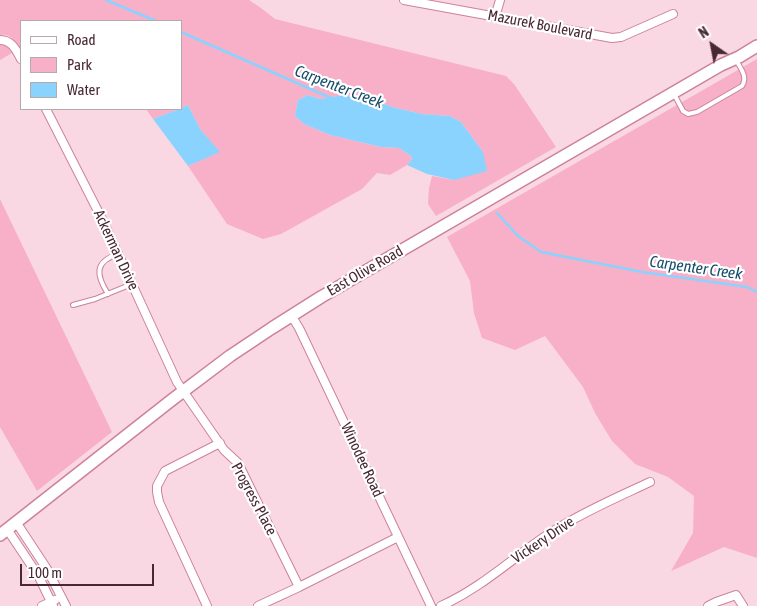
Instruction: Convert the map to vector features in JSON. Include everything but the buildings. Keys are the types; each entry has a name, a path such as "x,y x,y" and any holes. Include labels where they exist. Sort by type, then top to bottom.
{"street":[{"name":"Mazurek Boulevard","path":"404,0 612,38 621,37 673,14"},
{"path":"495,17 500,0"},
{"path":"3,40 13,45 20,57"},
{"name":"East Olive Road","path":"8,529 183,391 230,356 291,316 401,250 757,46"},
{"name":"Ackerman Drive","path":"46,110 183,391"},
{"name":"Winodee Road","path":"291,316 299,328 431,606"},
{"name":"Progress Place","path":"183,391 220,444 238,463 298,588"},
{"path":"207,606 156,492 157,486 166,471 220,444"},
{"name":"Vickery Drive","path":"441,606 476,588 535,543 576,517 650,482"},
{"path":"8,529 47,568 66,606"},
{"path":"8,529 39,577 52,604"},
{"path":"258,606 298,588 398,537"},
{"path":"708,606 736,595 743,606"},
{"path":"42,606 52,604 61,597"}],"lane":[{"path":"673,93 683,110 688,114 697,112 742,86 745,82 745,77 735,58"},
{"path":"108,294 100,280 101,264 109,257 118,254"},
{"path":"73,305 95,299 132,284"}],"green space":[{"path":"0,0 249,0 275,19 506,76 514,84 556,147 436,216 428,204 432,176 454,180 483,152 461,122 450,116 422,114 376,101 343,95 320,99 308,95 298,100 295,116 304,124 330,135 381,147 399,148 411,156 412,159 407,165 390,175 377,173 362,189 281,234 263,239 227,224 188,166 219,152 200,129 188,105 182,108 182,20 20,20 20,48 12,38 0,35"},
{"path":"0,45 10,49 12,53 0,60"},
{"path":"757,59 757,558 724,547 671,571 693,533 694,496 668,477 635,464 612,441 595,413 583,387 545,336 515,350 482,338 474,313 470,281 447,237"},
{"path":"147,110 176,110 153,119"},
{"path":"0,199 112,432 37,491 0,427"}],"water":[{"path":"308,95 320,99 343,95 376,101 422,114 450,116 461,122 483,152 487,171 454,180 427,174 407,165 412,159 411,156 399,148 381,147 330,135 304,124 295,116 298,100"},
{"path":"188,105 200,129 220,152 188,166 153,119 176,110 182,110 182,108"}],"waterway":[{"name":"Carpenter Creek","path":"106,0 154,20"},
{"name":"Carpenter Creek","path":"182,32 331,98"},
{"name":"Carpenter Creek","path":"497,213 518,236 541,252 642,272 747,287 757,292"}]}
